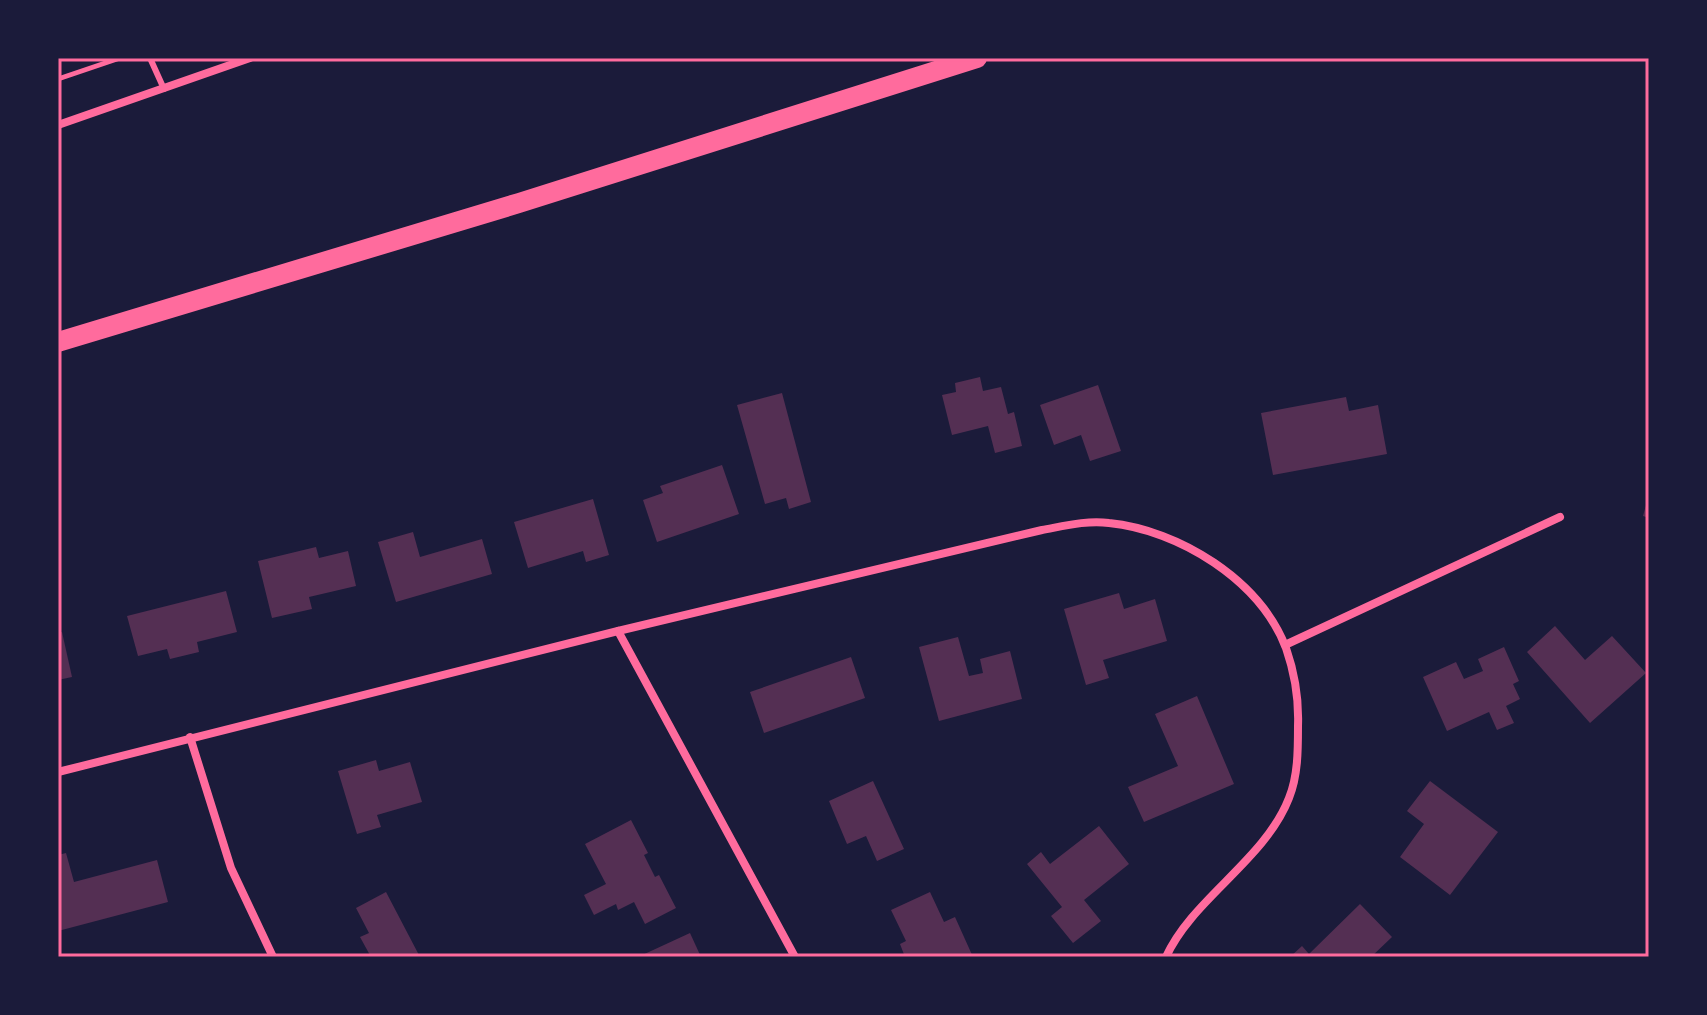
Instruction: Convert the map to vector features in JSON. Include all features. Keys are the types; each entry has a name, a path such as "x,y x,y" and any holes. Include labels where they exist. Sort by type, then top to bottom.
{"main road":[{"path":"58,342 519,203 977,58"}],"street":[{"path":"58,125 250,58"},
{"path":"1285,645 1560,517"},
{"path":"58,772 618,631 1042,530 1108,522 1165,537 1216,565 1241,585 1265,612 1285,645 1296,681 1296,776 1289,799 1267,835 1178,936 1166,957"},
{"path":"618,631 795,957"},
{"path":"190,737 231,868 273,957"}],"lane":[{"path":"150,58 164,89"}],"path":[{"path":"58,79 120,58"}],"building":[{"path":"980,377 983,391 1001,387 1008,414 1014,412 1022,446 995,453 988,426 952,435 942,395 956,392 955,383"},
{"path":"1098,385 1121,451 1090,461 1081,435 1054,445 1040,405"},
{"path":"782,393 811,502 789,509 786,498 765,504 737,405"},
{"path":"1346,397 1349,411 1378,405 1387,454 1273,475 1261,413"},
{"path":"722,465 739,514 657,542 643,500 663,493 660,486"},
{"path":"1649,498 1649,518 1643,516"},
{"path":"593,499 609,555 586,562 583,551 528,568 514,522"},
{"path":"413,532 420,557 482,539 492,574 396,602 378,542"},
{"path":"316,547 319,558 348,551 356,586 309,597 312,609 272,618 258,561"},
{"path":"226,591 237,632 197,642 199,652 170,659 167,649 138,656 127,616"},
{"path":"1119,593 1124,609 1155,599 1167,641 1103,660 1109,678 1086,685 1064,609"},
{"path":"1555,626 1585,660 1612,636 1646,673 1590,723 1527,652"},
{"path":"62,632 72,677 58,680 58,633"},
{"path":"958,637 969,676 983,673 980,659 1010,651 1022,699 939,721 919,647"},
{"path":"1504,647 1519,681 1513,684 1520,699 1506,706 1514,723 1497,730 1489,712 1447,731 1423,677 1456,662 1464,679 1483,671 1478,659"},
{"path":"851,657 865,698 764,733 750,692"},
{"path":"1197,696 1234,784 1144,822 1128,787 1178,766 1155,714"},
{"path":"376,760 379,771 410,762 422,802 377,815 381,827 357,834 338,771"},
{"path":"873,781 904,849 877,861 866,836 847,844 829,801"},
{"path":"1430,781 1498,832 1450,895 1400,857 1424,824 1407,811"},
{"path":"631,820 648,853 644,855 655,877 659,875 676,908 645,924 634,902 618,910 616,904 594,915 584,895 606,884 585,844"},
{"path":"1099,826 1129,864 1084,900 1101,921 1073,943 1051,916 1062,907 1027,864 1041,852 1050,864"},
{"path":"66,853 74,882 157,860 168,902 58,931 58,855"},
{"path":"386,892 420,957 371,957 360,937 369,933 356,908"},
{"path":"930,892 944,922 955,917 973,957 905,957 900,944 906,941 891,910"},
{"path":"1360,904 1392,937 1371,957 1290,957 1302,946 1309,954"},
{"path":"690,933 701,957 638,957"}]}
